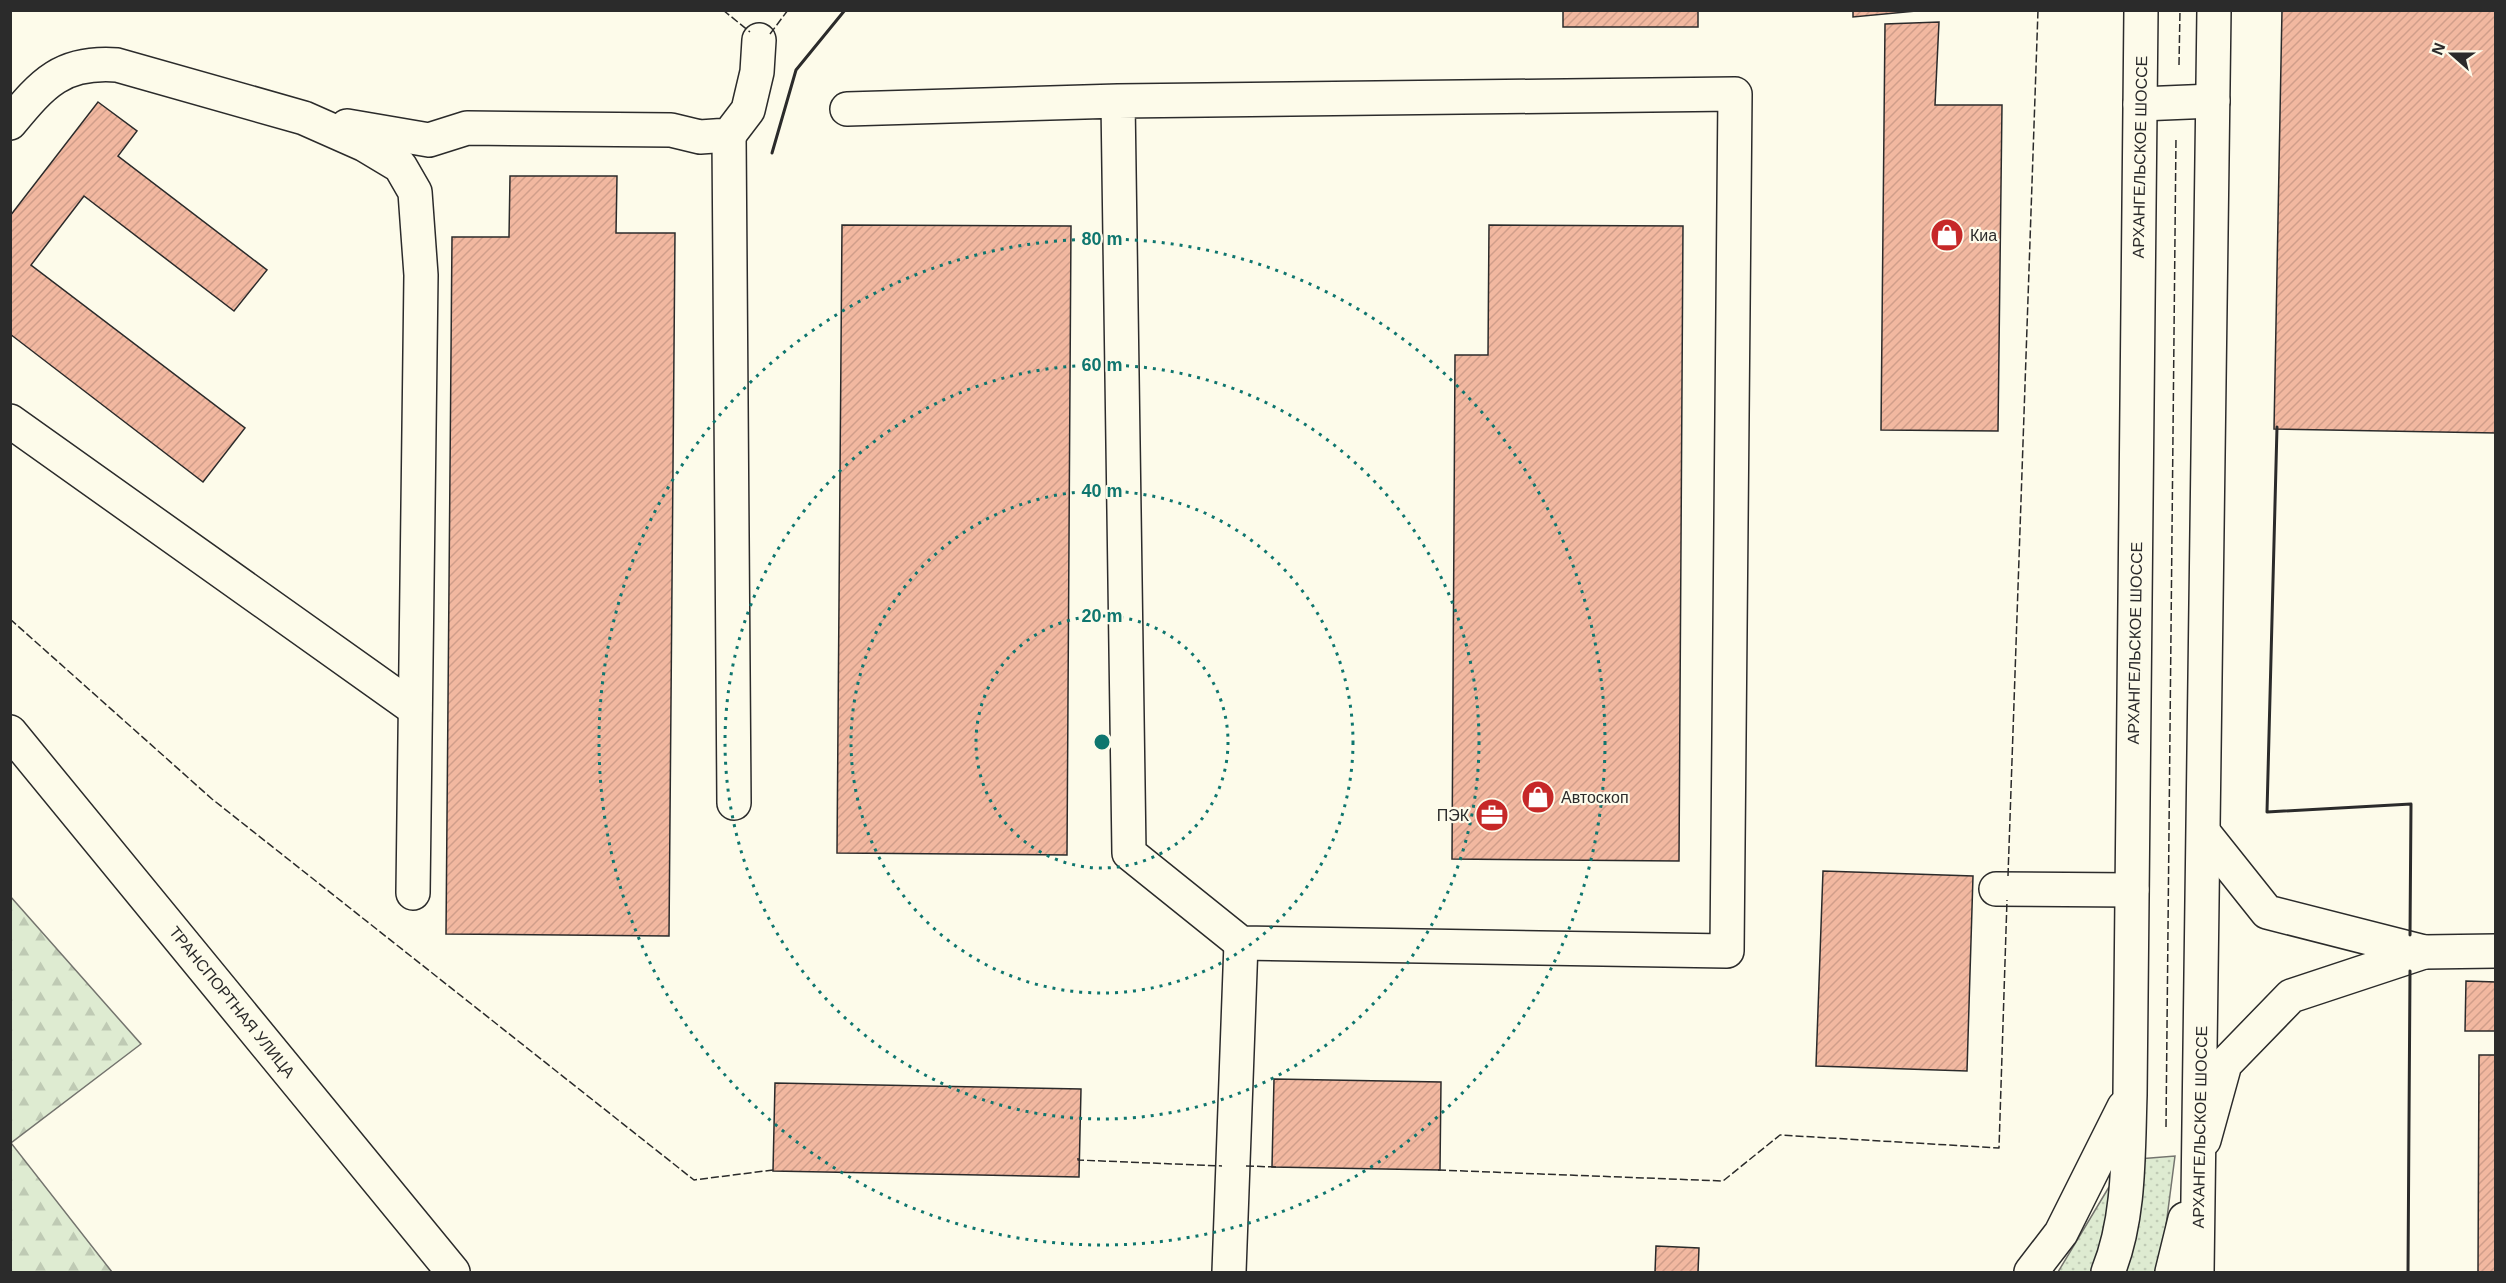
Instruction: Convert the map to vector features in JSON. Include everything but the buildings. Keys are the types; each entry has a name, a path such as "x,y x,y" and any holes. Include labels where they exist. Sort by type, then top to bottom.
{"main road":[{"name":"АРХАНГЕЛЬСКОЕ ШОССЕ","path":"2108,1272 2118,1248 2130,1095 2141,10"},
{"name":"АРХАНГЕЛЬСКОЕ ШОССЕ","path":"2197,1272 2214,10"},
{"path":"734,803 729,135 748,110 758,72 759,40"},
{"path":"10,123 50,79 66,69 94,63 117,65 304,118 429,140 467,128 671,130 700,137 729,135"},
{"path":"847,109 1118,101 1735,94 1727,951 1241,943 1129,853 1118,101"},
{"path":"2140,104 2213,101"},
{"path":"304,118 365,145 400,166 415,192 421,275 412,893"},
{"path":"10,421 415,709"},
{"name":"ТРАНСПОРТНАЯ УЛИЦА","path":"10,732 453,1272"},
{"path":"2204,833 2267,912 2424,952 2496,951"},
{"path":"1996,889 2132,890"},
{"path":"1229,1272 1241,943"},
{"path":"2172,1272 2200,1153 2225,1064 2291,996 2424,952"},
{"path":"2031,1272 2061,1233 2130,1095"}],"green space":[{"path":"10,896 141,1044 11,1143 112,1272 11,1272"},
{"path":"2175,1156 2160,1272 2121,1272 2138,1159"},
{"path":"2109,1187 2106,1247 2096,1272 2058,1272"}],"fence":[{"path":"723,10 750,32"},
{"path":"770,34 788,10"},
{"path":"2008,876 2038,10"},
{"path":"2179,65 2180,10"},
{"path":"2166,1127 2176,137"},
{"path":"10,619 212,799 694,1180 773,1170"},
{"path":"1438,1170 1723,1181 1780,1135 1999,1148 2007,900"},
{"path":"1078,1158 1078,1160 1222,1166"},
{"path":"1246,1166 1276,1167"}],"wall":[{"path":"772,153 796,70 845,10"},
{"path":"2277,427 2267,812 2411,804 2410,935"},
{"path":"2408,1272 2410,971"}],"place":[{"name":"Киа","path":"1947,235"},
{"name":"Автоскоп","path":"1538,797"},
{"name":"ПЭК","path":"1492,815"}]}
